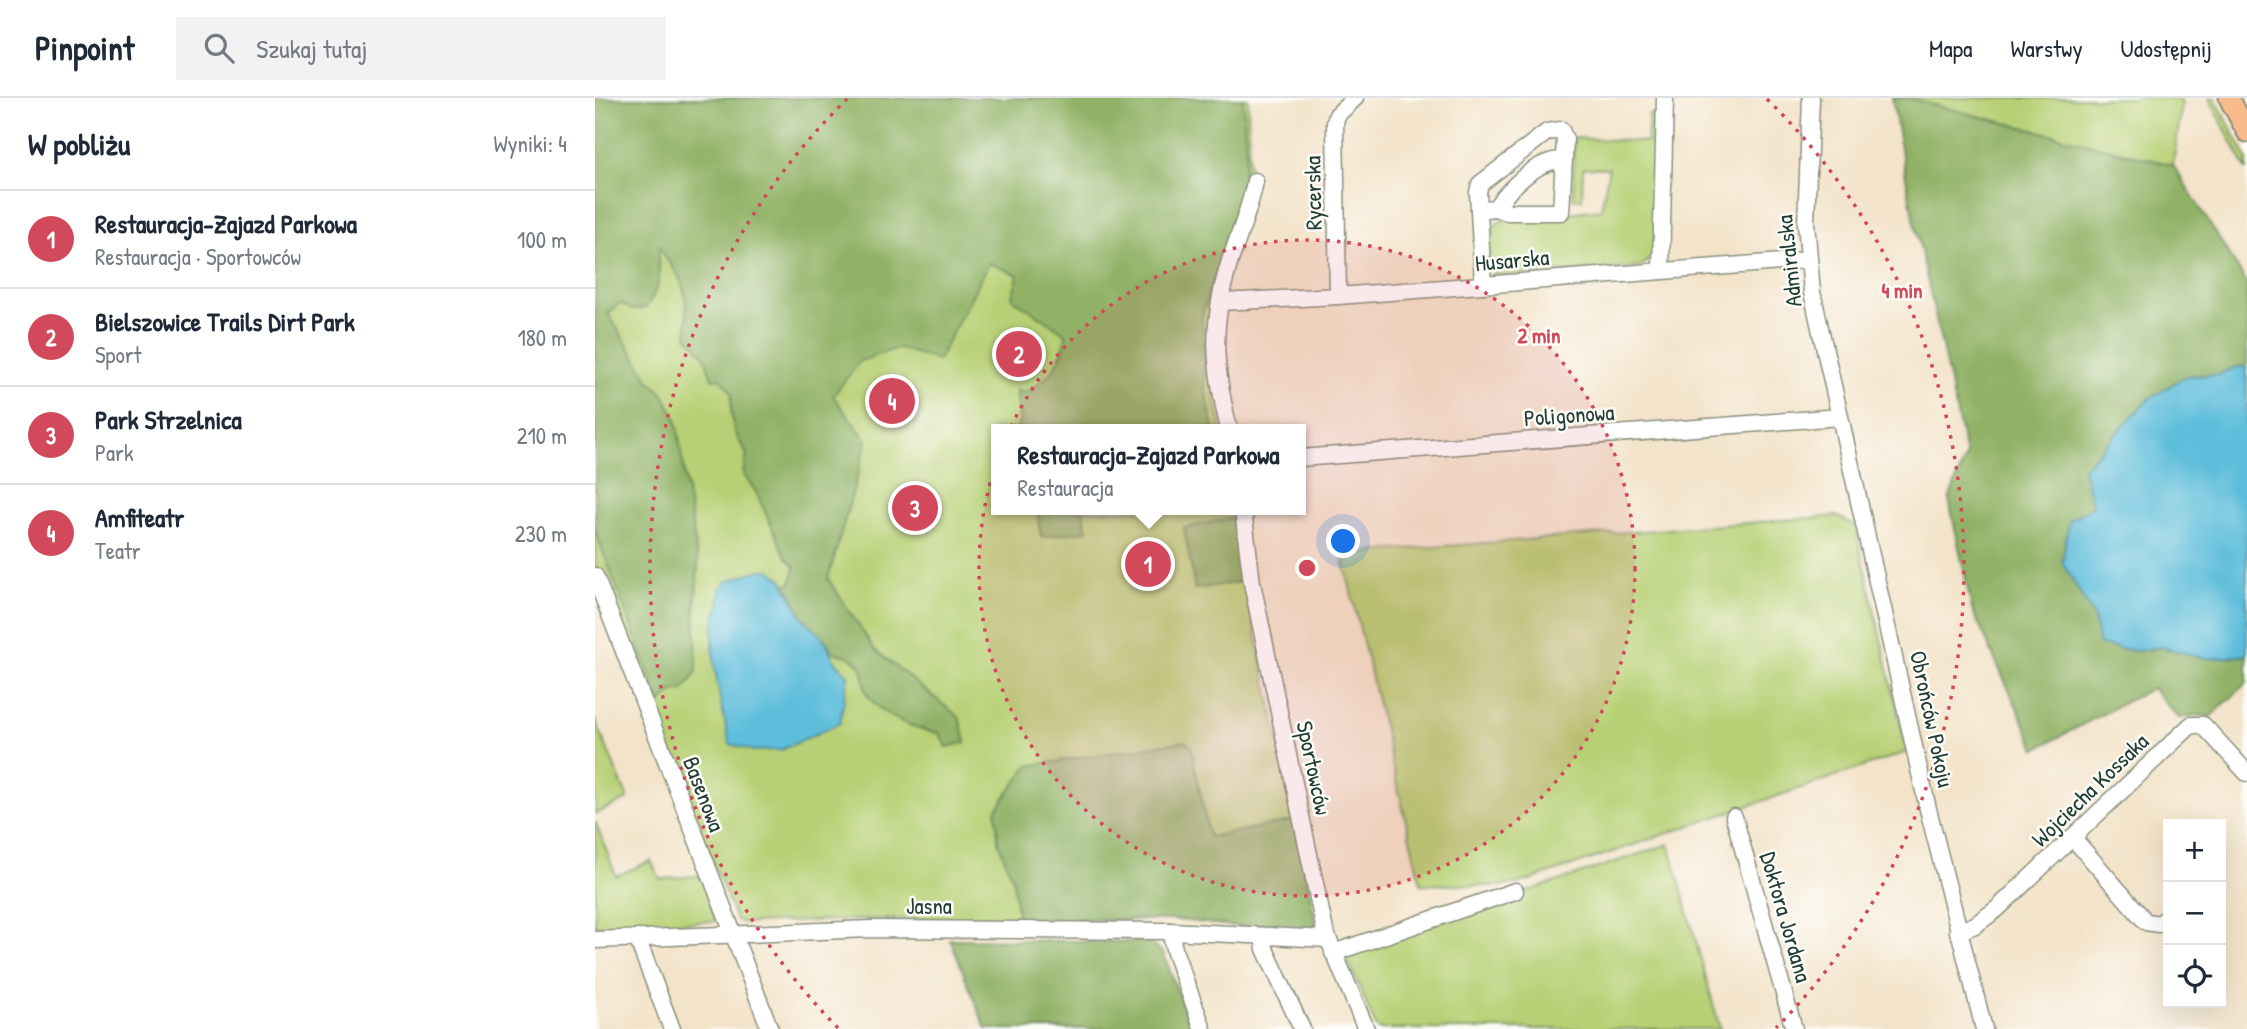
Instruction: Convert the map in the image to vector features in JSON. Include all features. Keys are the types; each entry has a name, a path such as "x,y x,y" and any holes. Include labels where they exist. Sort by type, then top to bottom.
{"main road":[{"path":"2229,98 2247,132"}],"street":[{"name":"Rycerska","path":"1338,296 1335,123 1336,115 1355,98"},
{"path":"1661,271 1665,98"},
{"name":"Admiralska","path":"1811,98 1805,201 1807,260 1840,417"},
{"path":"1483,285 1487,209 1478,192 1484,179 1546,132 1556,129 1564,134 1561,212 1507,212 1487,209"},
{"path":"1487,209 1509,189 1545,164 1564,160"},
{"path":"1228,424 1216,378 1214,352 1228,266 1251,204 1255,181"},
{"name":"Husarska","path":"1221,302 1338,296 1807,260"},
{"name":"Poligonowa","path":"1306,458 1840,417"},
{"name":"Obrońców Pokoju","path":"1840,417 1958,932 1984,1029"},
{"name":"Sportowców","path":"1244,515 1252,583 1330,946 1366,1029"},
{"name":"Basenowa","path":"595,576 770,1029"},
{"name":"Wojciecha Kossaka","path":"1958,932 1982,921 2191,725 2203,724 2247,773"},
{"name":"Doktora Jordana","path":"1734,817 1794,1029"},
{"path":"2073,838 2146,922 2159,924 2163,921"},
{"name":"Jasna","path":"595,940 870,929 1170,931 1330,946 1515,891"},
{"path":"1170,931 1175,953 1203,1029"},
{"path":"637,938 673,1029"},
{"path":"1263,938 1265,949 1302,1029"}],"green space":[{"path":"595,98 1248,98 1249,188 1219,274 1207,336 1208,366 1221,424 991,424 991,515 1236,515 1241,562 1295,820 1299,933 1179,920 881,919 745,923 736,920 595,566"},
{"path":"595,98 1243,98 1246,152 1242,191 1202,315 1205,389 1213,424 1019,424 1016,390 1023,393 1031,389 1053,370 1062,353 1066,334 1012,298 1018,275 989,263 938,360 898,348 860,361 833,396 867,441 828,579 875,650 959,717 966,742 947,747 939,733 909,725 880,709 867,694 863,671 857,662 848,656 832,652 826,641 803,618 790,591 784,586 792,582 795,566 786,557 756,492 743,473 747,454 733,425 732,393 721,378 712,379 704,355 687,336 684,290 660,247 658,280 646,308 632,310 620,303 608,313 649,380 663,393 676,418 698,563 695,612 697,671 685,689 671,693 660,704 595,530"},
{"path":"1892,98 1906,98 2173,165 2247,283 2247,367 2236,367 2217,375 2186,376 2149,399 2083,469 2093,506 2082,595 2094,617 2099,645 2136,651 2161,647 2210,659 2247,655 2247,683 2210,717 2197,715 2179,718 2152,688 2036,749 1972,609 1949,500 1966,455 1911,206"},
{"path":"1906,98 2179,98 2182,104 2173,165"},
{"path":"2209,98 2215,98 2247,159 2247,171"},
{"path":"1649,114 1658,115 1655,254 1641,267 1500,276 1493,272 1488,245 1495,226 1500,221 1601,209 1609,168 1583,168 1582,199 1573,199 1574,138 1647,142"},
{"path":"1038,515 1084,515 1087,531 1041,537"},
{"path":"1837,516 1855,526 1907,752 1521,883 1499,886 1421,884 1342,554"},
{"path":"1236,517 1245,581 1195,589 1184,528"},
{"path":"595,719 628,799 595,814"},
{"path":"1185,741 1191,746 1209,837 1295,820 1317,928 1315,932 1299,933 1179,920 1018,919 1013,880 998,842 996,810 1028,766"},
{"path":"595,821 616,876 651,861 660,879 708,875 722,921 595,926"},
{"path":"1669,844 1720,1029 1377,1029 1345,953"},
{"path":"950,939 1148,942 1163,953 1192,1029 986,1029"}],"water":[{"path":"2236,367 2247,367 2247,655 2210,659 2161,647 2136,651 2099,645 2094,617 2062,562 2069,520 2093,506 2083,469 2149,399 2186,376 2217,375"},
{"path":"760,570 770,570 782,579 803,618 826,641 834,660 848,675 840,723 781,750 754,751 730,744 713,650 713,629 720,603 720,589 727,581"}],"place":[{"name":"Bielszowice Trails Dirt Park","path":"1019,354"},
{"name":"Amfiteatr","path":"892,401"},
{"name":"Park Strzelnica","path":"915,508"},
{"name":"Restauracja-Zajazd Parkowa","path":"1148,564"}]}
